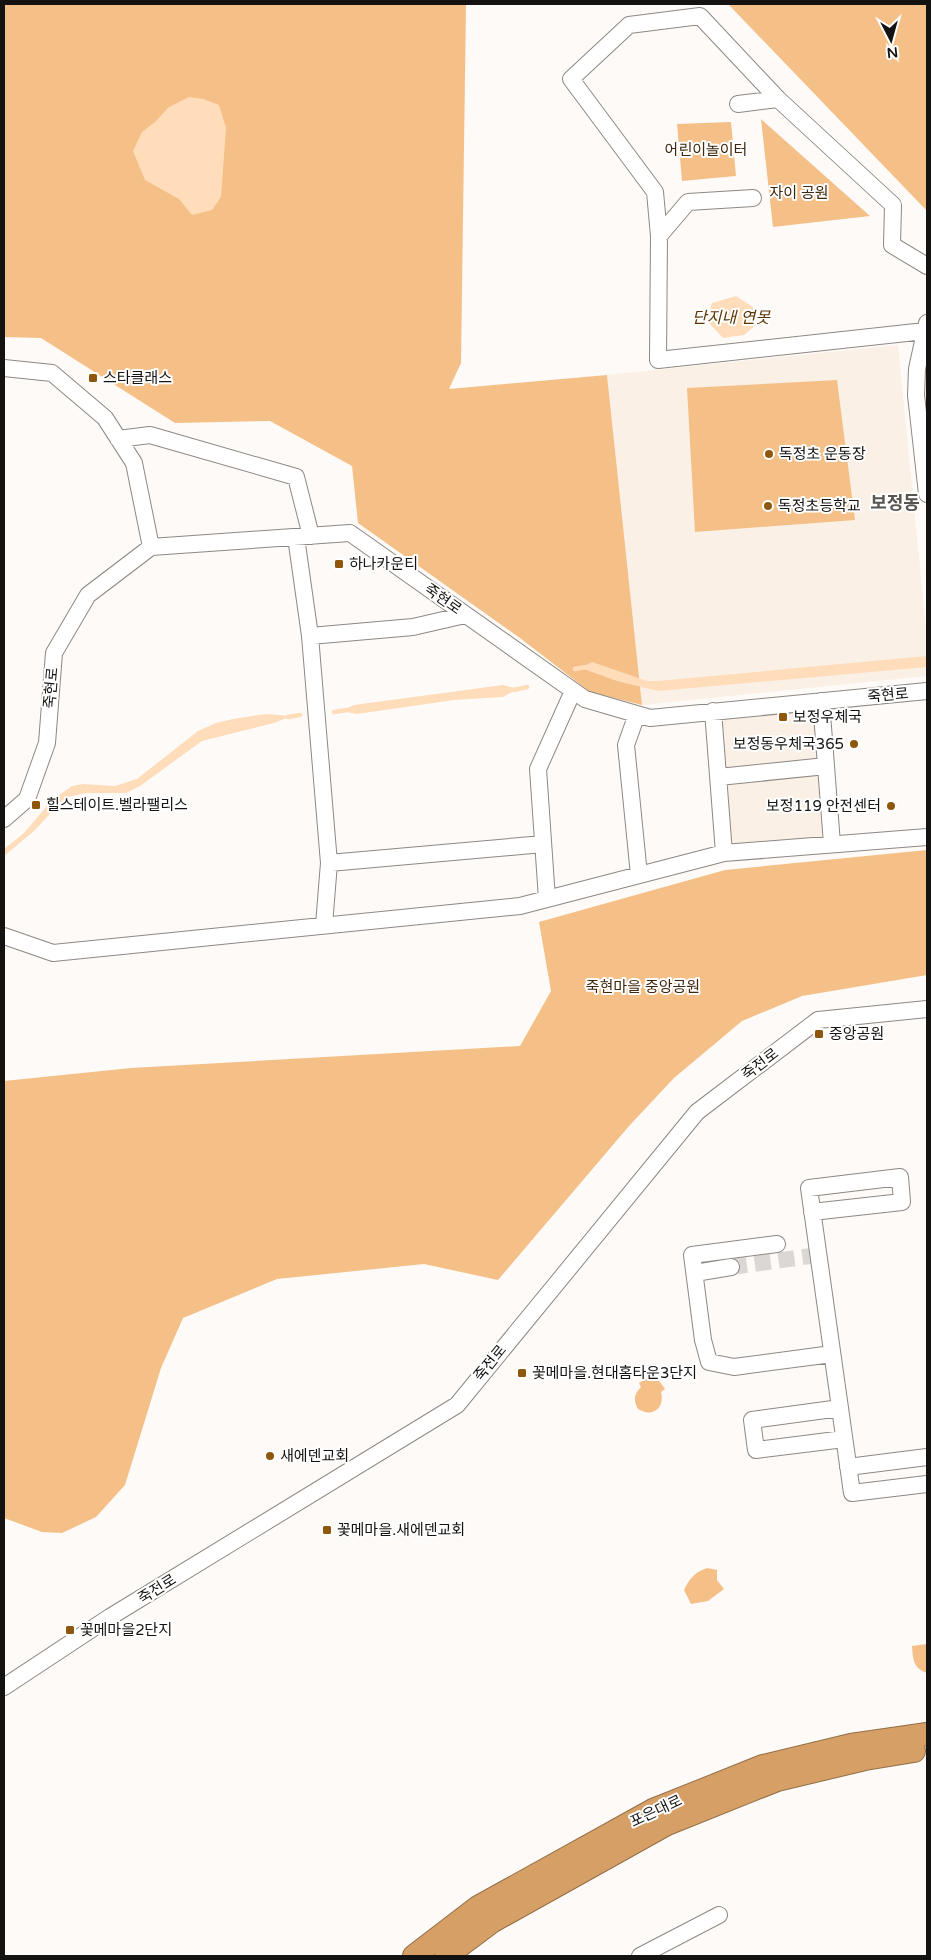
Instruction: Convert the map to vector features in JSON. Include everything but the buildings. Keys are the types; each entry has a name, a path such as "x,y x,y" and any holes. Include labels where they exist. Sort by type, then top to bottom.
{"highway":[{"name":"포은대로","path":"414,1956 478,1907 653,1810 763,1766 851,1745 927,1734"},
{"name":"포은대로","path":"446,1956 492,1921 667,1824 777,1780 865,1759 927,1750"}],"street":[{"path":"927,266 892,245 893,205 778,99 700,16 629,25 571,78 655,192 659,236 658,360 926,327 917,369 916,394 927,494"},
{"path":"738,104 778,99"},
{"path":"659,236 688,202 753,198"},
{"path":"4,368 52,372 105,418 134,463 151,548"},
{"path":"118,439 150,435 296,477 303,537 329,864 324,925"},
{"name":"죽현로","path":"4,819 27,799 47,743 54,653 88,595 151,548 350,533 573,692 585,699 650,718 927,691"},
{"path":"310,636 412,626 465,614"},
{"path":"547,899 538,769 573,692"},
{"path":"821,701 832,844"},
{"path":"713,711 724,853"},
{"path":"637,714 626,746 639,875"},
{"path":"718,777 826,766"},
{"path":"4,936 53,953 520,906 724,853 927,837"},
{"path":"329,864 543,844"},
{"name":"죽전로","path":"4,1687 110,1618 457,1405 697,1112 818,1020 927,1009"},
{"path":"812,1212 902,1202 900,1176 809,1188 812,1212 832,1354 852,1493 927,1484"},
{"path":"777,1244 692,1255 703,1340 710,1362 734,1367 832,1354"},
{"path":"695,1273 731,1267"},
{"path":"840,1408 752,1420 756,1450 844,1439"},
{"path":"848,1467 927,1457"},
{"path":"640,1956 719,1915"}],"shaded area":[{"name":"독정초등학교","path":"898,345 927,638 927,676 642,705 607,375"},
{"path":"819,703 830,842 726,850 715,713"}],"green space":[{"path":"4,4 466,4 461,363 449,389 607,375 642,705 590,692 520,638 358,523 352,466 270,421 175,423 41,338 4,337"},
{"path":"728,4 927,4 927,211"},
{"name":"자이 공원","path":"761,119 870,216 773,227"},
{"name":"어린이놀이터","path":"731,122 736,176 682,181 677,124"},
{"name":"독정초 운동장","path":"837,380 855,520 695,532 687,388"},
{"name":"죽현마을 중앙공원","path":"927,850 927,975 802,996 742,1021 674,1078 629,1126 498,1280 424,1264 277,1279 183,1318 161,1368 125,1485 96,1517 62,1533 42,1532 4,1518 4,1081 131,1068 520,1046 551,991 539,922 725,870"},
{"path":"649,1377 657,1378 665,1389 661,1392 661,1403 657,1410 643,1412 638,1409 635,1400 637,1392 641,1387 639,1383"},
{"path":"707,1568 717,1570 717,1580 724,1589 708,1601 691,1604 684,1590 693,1576"},
{"path":"927,1644 927,1673 916,1666 913,1659 912,1646"}],"water":[{"path":"189,97 203,99 219,105 226,128 221,197 212,210 192,215 179,199 145,180 133,151 142,132 169,107"},
{"name":"단지내 연못","path":"736,296 753,307 757,324 744,335 723,338 706,320 712,303"},
{"path":"927,656 927,667 658,691 617,681 581,668 592,662 647,681 658,681"},
{"path":"503,685 518,689 503,697 454,700 357,714 341,711 354,705"},
{"path":"266,714 292,716 274,723 202,741 140,786 126,793 85,793 65,798 33,832 4,856 4,849 24,833 52,800 72,786 83,784 115,786 137,779 198,731 216,723"}],"waterway":[{"path":"575,669 586,667"},
{"path":"514,690 527,687"},
{"path":"334,712 347,710"},
{"path":"288,717 300,715"}],"tunnel":[{"path":"731,1267 818,1255"}],"place":[{"name":"스타클래스","path":"93,378"},
{"name":"독정초 운동장","path":"769,454"},
{"name":"독정초등학교","path":"768,506"},
{"name":"하나카운티","path":"339,564"},
{"name":"보정우체국","path":"783,717"},
{"name":"보정동우체국365","path":"854,744"},
{"name":"힐스테이트.벨라팰리스","path":"36,805"},
{"name":"보정119 안전센터","path":"891,806"},
{"name":"중앙공원","path":"819,1034"},
{"name":"꽃메마을.현대홈타운3단지","path":"522,1373"},
{"name":"새에덴교회","path":"270,1456"},
{"name":"꽃메마을.새에덴교회","path":"327,1530"},
{"name":"꽃메마을2단지","path":"70,1630"}],"district":[{"name":"보정동","path":"895,503"}]}
